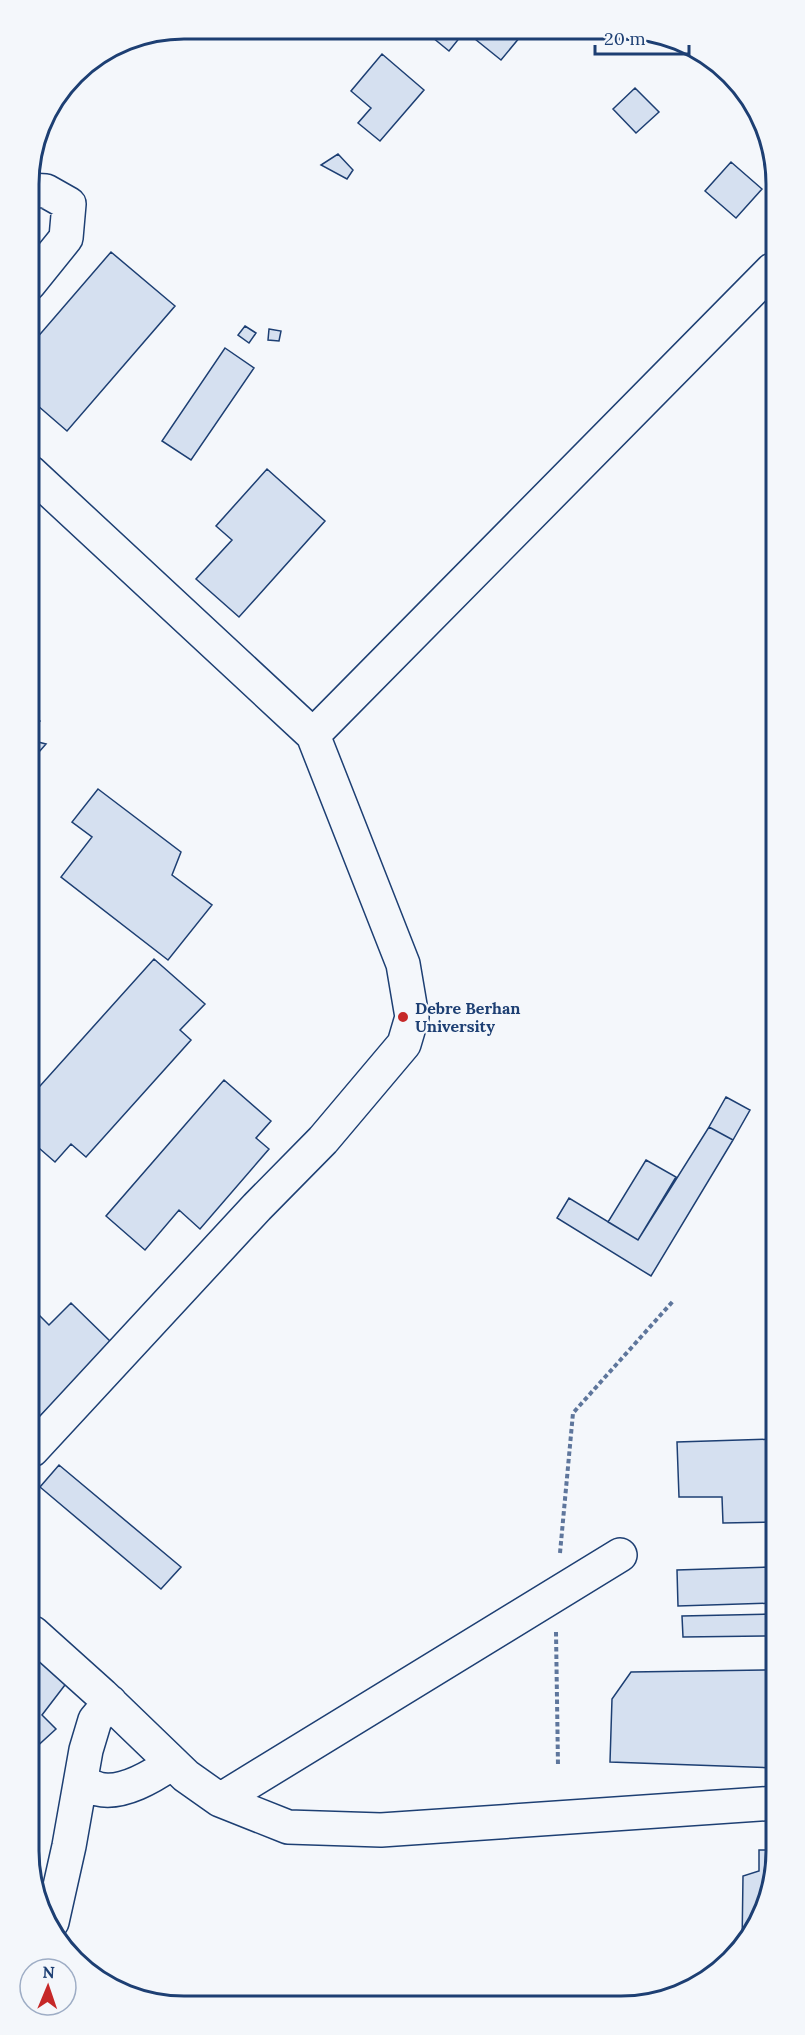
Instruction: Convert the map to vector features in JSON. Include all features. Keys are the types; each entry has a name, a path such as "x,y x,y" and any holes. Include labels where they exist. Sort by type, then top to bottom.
{"lane":[{"path":"39,190 46,190 69,204 66,238 39,272"},
{"path":"313,735 766,276"},
{"path":"39,480 313,735 403,964 412,1017 404,1044 323,1140 39,1444"},
{"path":"220,1800 620,1555"},
{"path":"39,1638 110,1702 186,1776 220,1800 288,1827 381,1830 766,1804"},
{"path":"54,1914 86,1750 95,1720 110,1702"},
{"path":"81,1782 101,1789 126,1787 148,1779 172,1763"}],"path":[{"path":"558,1766 556,1595 573,1413 675,1300"}],"building":[{"path":"434,39 459,39 449,51"},
{"path":"475,39 518,39 501,60"},
{"path":"382,54 424,90 380,141 358,123 371,108 351,91"},
{"path":"635,88 659,112 636,133 613,109"},
{"path":"338,154 353,170 347,179 321,165"},
{"path":"731,162 762,189 736,218 705,191"},
{"path":"111,252 175,306 67,431 39,407 39,335"},
{"path":"245,326 256,333 249,343 238,335"},
{"path":"269,329 281,331 279,341 268,340"},
{"path":"225,348 254,368 191,460 162,441"},
{"path":"267,469 325,521 239,617 196,579 232,540 216,526"},
{"path":"39,742 46,744 39,752"},
{"path":"98,789 181,852 172,875 212,905 168,960 61,877 92,837 72,822"},
{"path":"154,959 205,1004 180,1030 191,1040 86,1157 71,1144 55,1162 39,1148 39,1087"},
{"path":"224,1080 271,1121 256,1138 269,1149 200,1229 179,1210 145,1250 106,1216"},
{"path":"726,1097 750,1110 733,1140 709,1127"},
{"path":"709,1127 733,1140 651,1276 557,1218 569,1198 638,1240"},
{"path":"646,1160 676,1177 638,1240 608,1222"},
{"path":"71,1303 113,1344 39,1417 39,1315 49,1325"},
{"path":"766,1439 766,1522 723,1523 722,1497 679,1497 677,1442"},
{"path":"59,1465 181,1567 161,1589 40,1487"},
{"path":"766,1567 766,1603 678,1606 677,1570"},
{"path":"766,1614 766,1636 683,1637 682,1616"},
{"path":"39,1651 68,1681 42,1715 56,1729 39,1745"},
{"path":"766,1670 766,1768 610,1762 612,1699 631,1672"},
{"path":"759,1850 766,1850 761,1888 755,1906 742,1929 743,1876 759,1871"}],"place":[{"name":"Debre Berhan University","path":"403,1017"}]}
